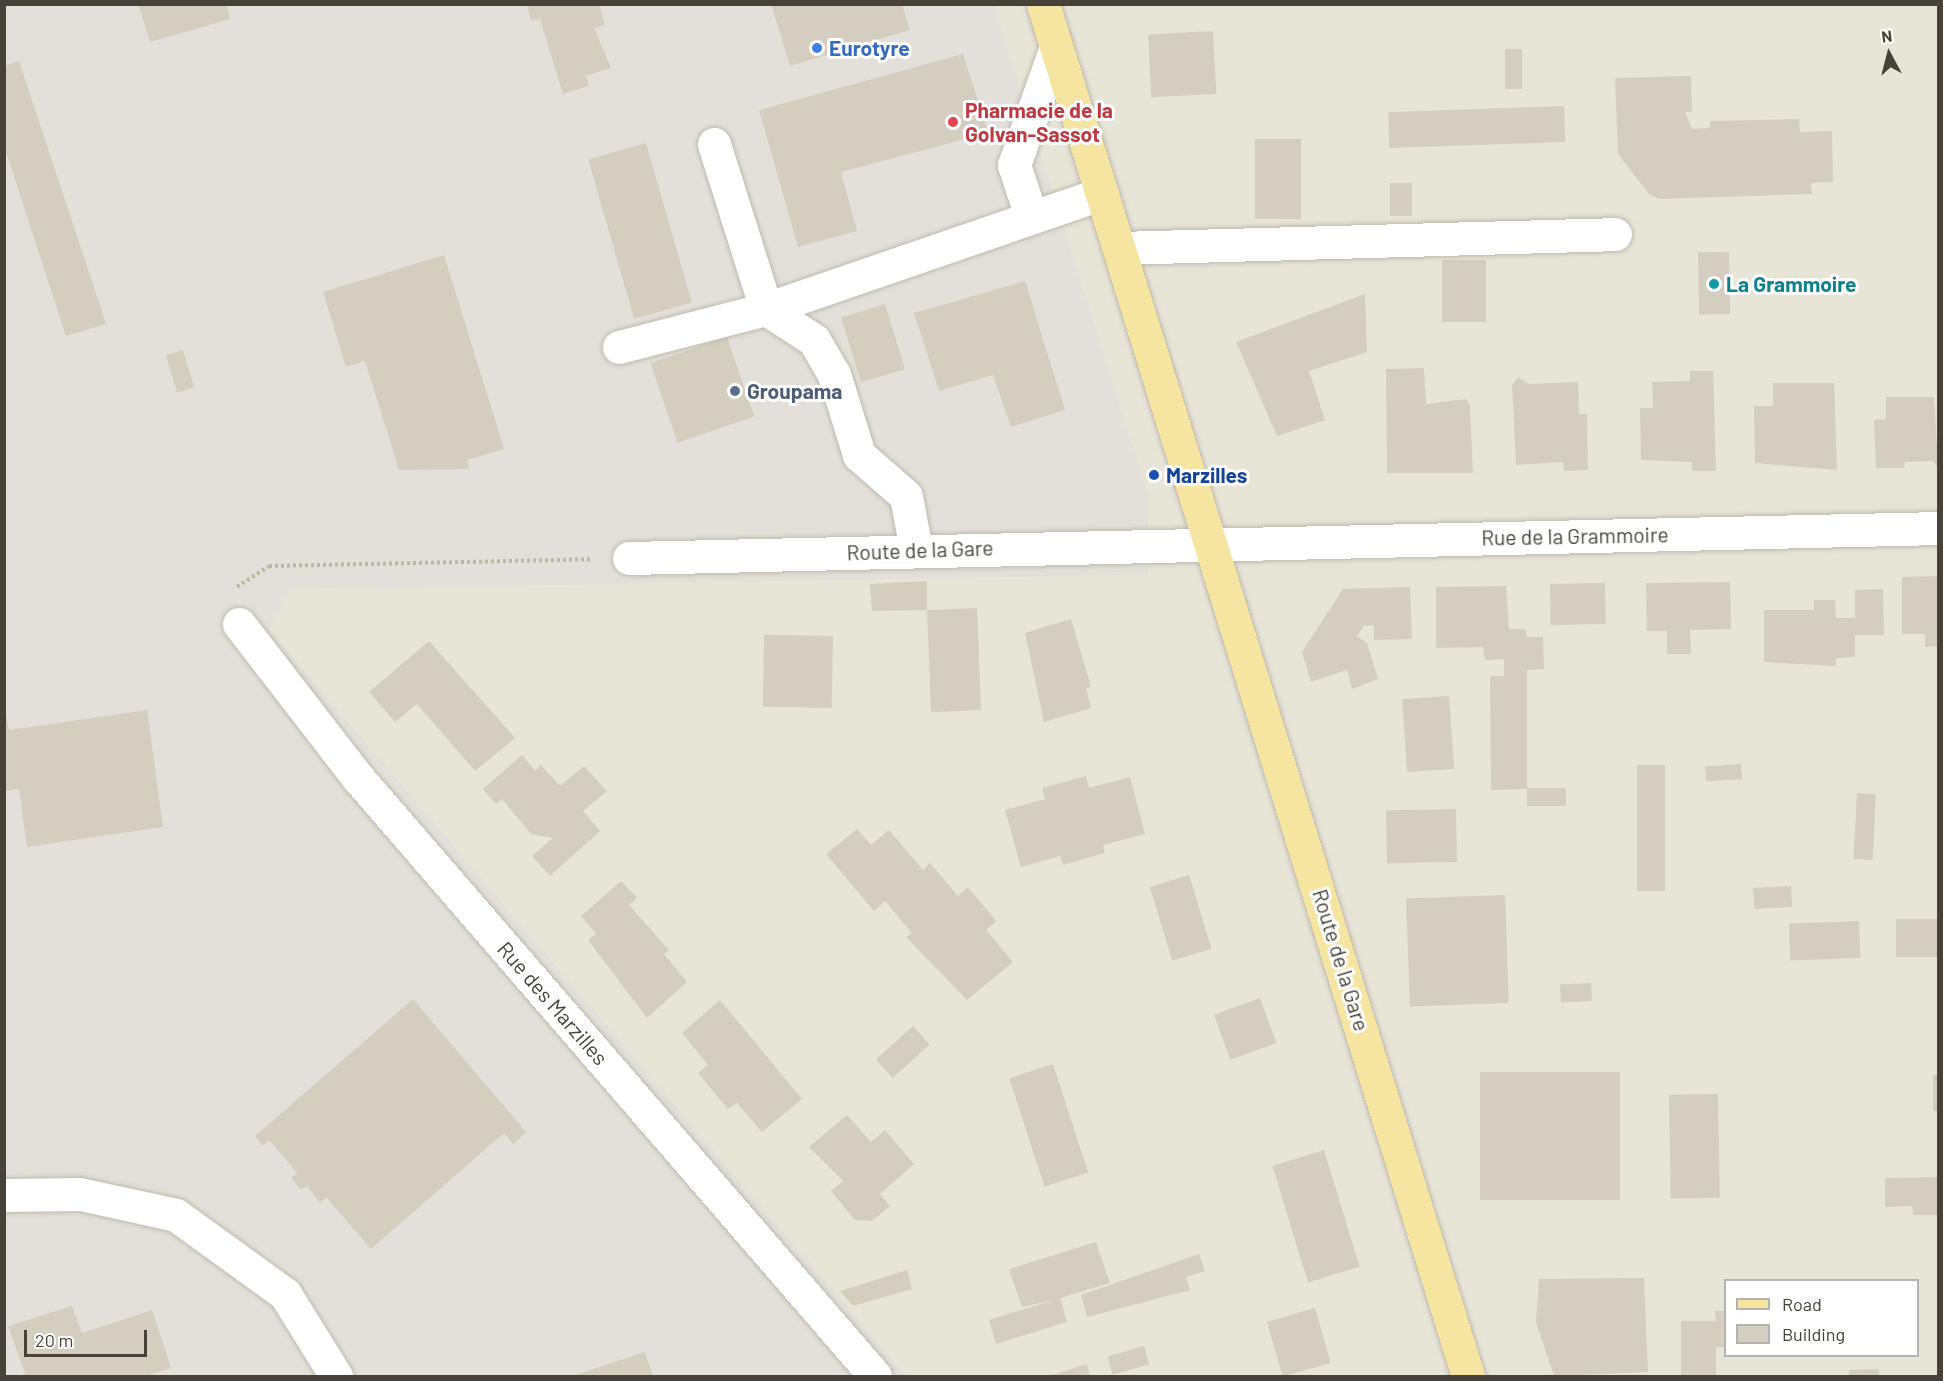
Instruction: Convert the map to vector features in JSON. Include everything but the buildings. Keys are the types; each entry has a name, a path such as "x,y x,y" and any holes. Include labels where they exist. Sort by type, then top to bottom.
{"main road":[{"name":"Route de la Gare","path":"1043,4 1468,1377"}],"street":[{"path":"1031,216 1014,165 1056,47"},
{"path":"714,144 766,309 814,340 834,374 858,455 906,496 916,550"},
{"path":"619,347 766,309 1102,193"},
{"path":"1119,249 1615,234"},
{"name":"Rue de la Grammoire","path":"1211,544 1938,528"},
{"name":"Route de la Gare","path":"629,558 1211,544"},
{"name":"Rue des Marzilles","path":"239,624 359,779 875,1377"},
{"path":"4,1195 80,1194 176,1215 285,1294 336,1377"}],"path":[{"path":"239,624 237,585 269,566 629,558"}],"shaded area":[{"path":"5,5 994,5 1148,493 1148,575 290,590 270,630 907,1376 5,1376"},
{"path":"994,5 1938,5 1938,1376 907,1376 270,630 290,590 1148,575 1148,493"}],"place":[{"name":"Eurotyre","path":"817,48"},
{"name":"Pharmacie de la Golvan-Sassot","path":"953,122"},
{"name":"La Grammoire","path":"1714,284"},
{"name":"Groupama","path":"735,391"},
{"name":"Marzilles","path":"1154,475"}]}
